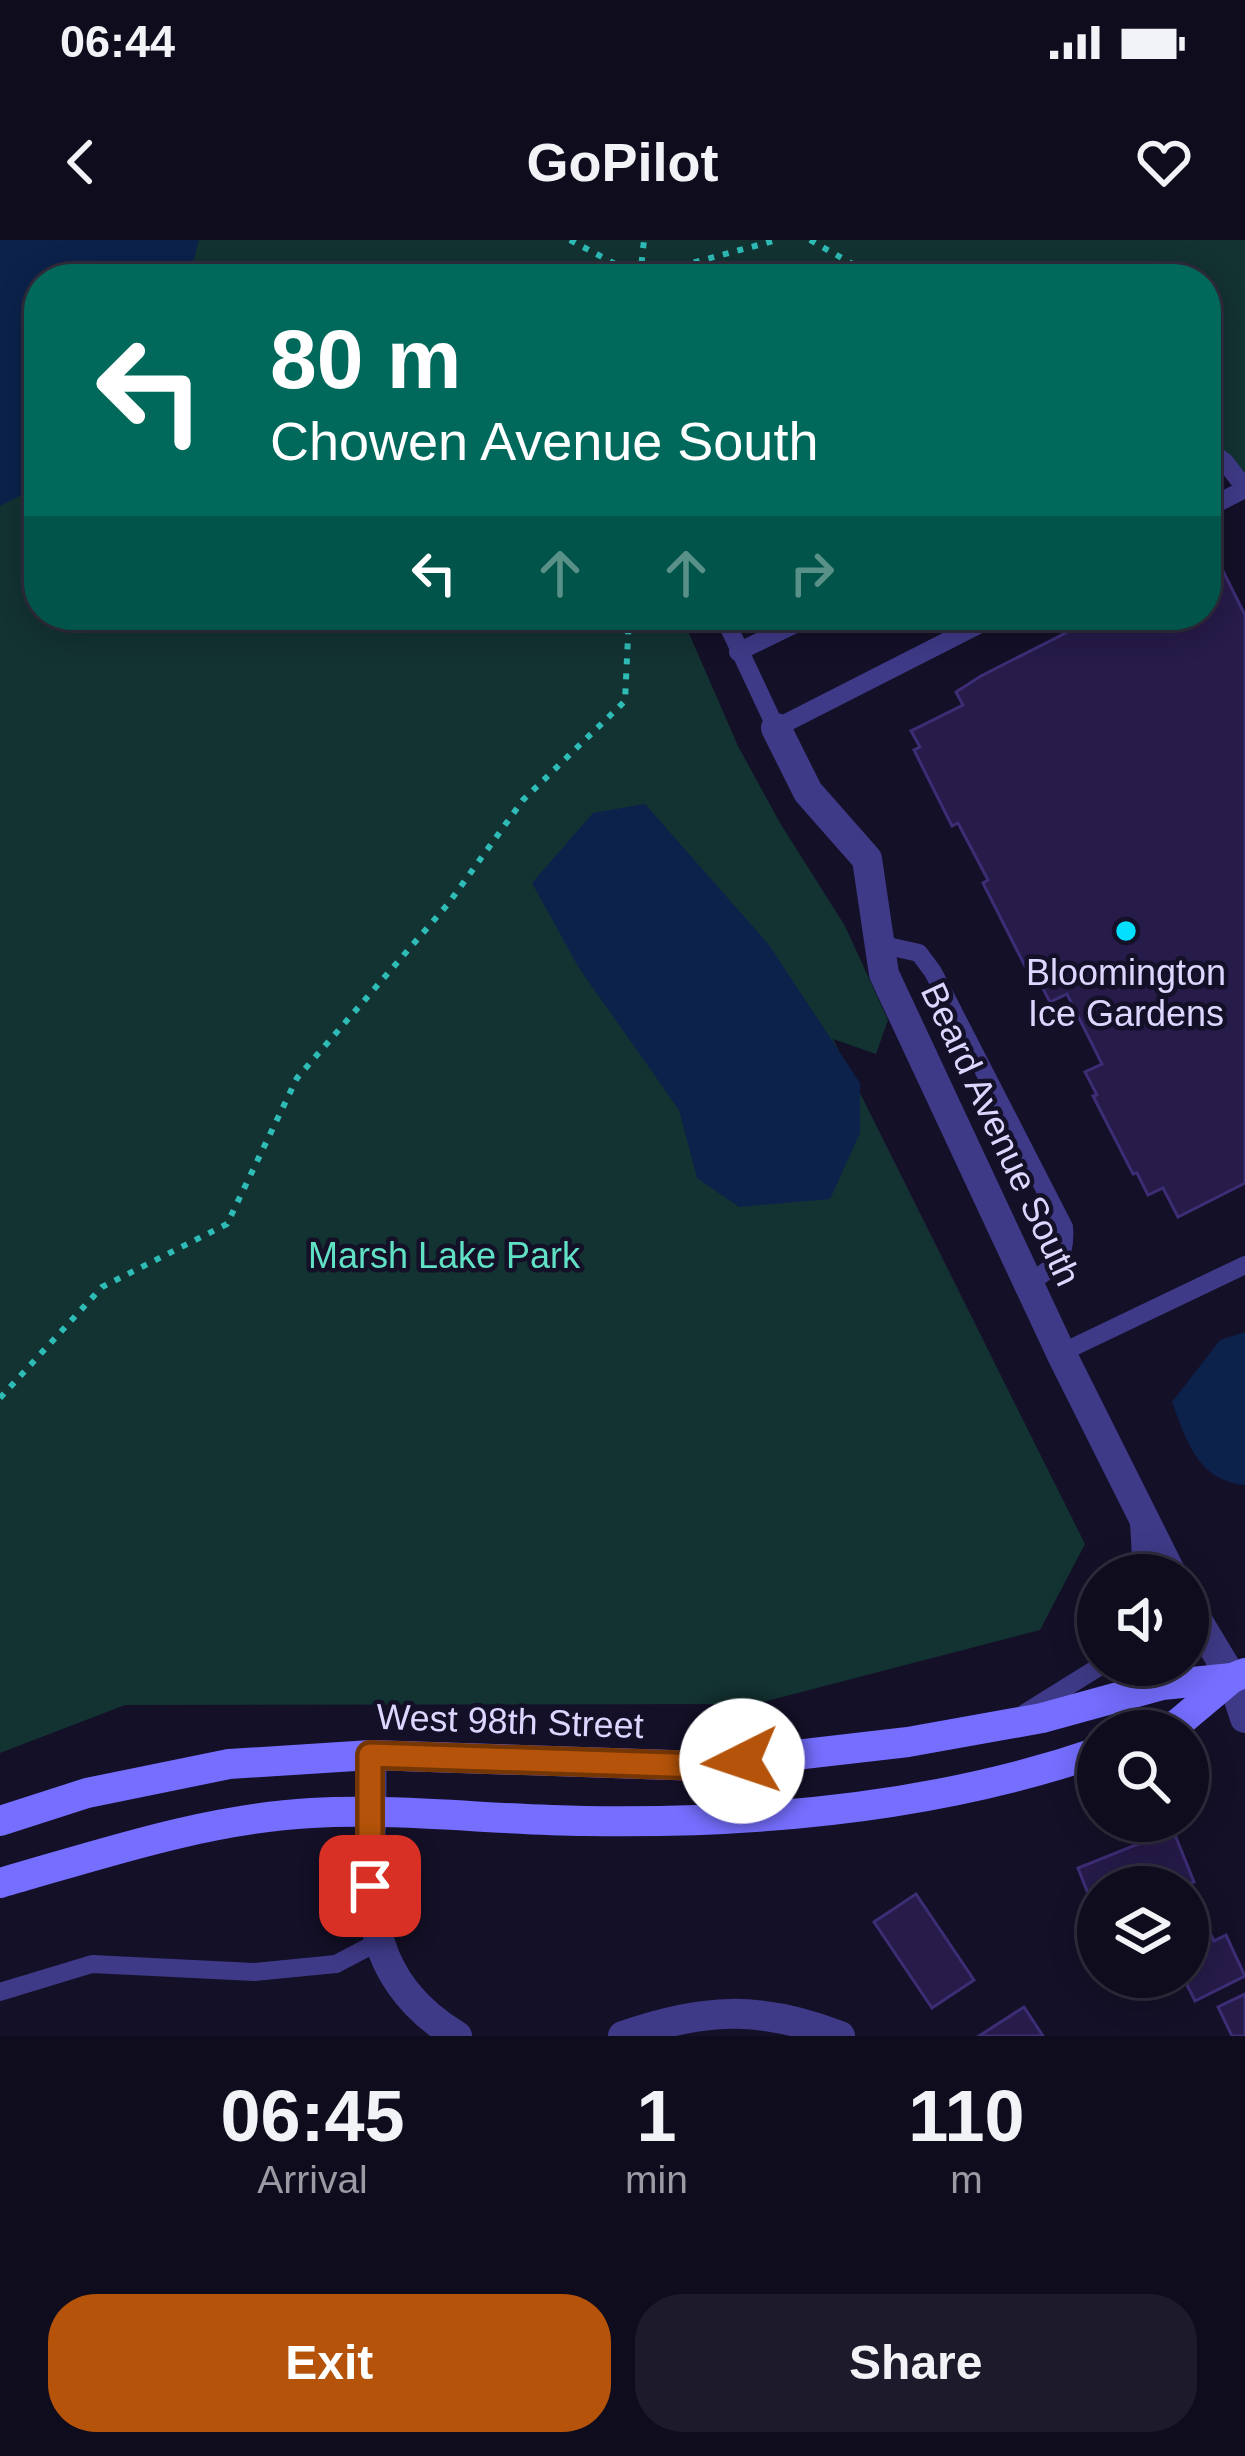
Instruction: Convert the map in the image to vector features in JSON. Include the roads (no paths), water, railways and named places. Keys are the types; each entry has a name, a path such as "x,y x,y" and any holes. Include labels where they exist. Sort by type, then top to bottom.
{"street":[{"name":"Beard Avenue South","path":"776,728 808,792 867,860 884,974 1060,1353 1161,1554"},
{"path":"1209,1634 1239,1676 1245,1718"},
{"path":"1195,1710 1239,1676"},
{"name":"West 98th Street","path":"0,1821 87,1793 229,1764 370,1755 701,1766 908,1742 1006,1724 1162,1685 1239,1676"},
{"path":"370,1755 370,1911 378,1942 401,1986 437,2031"},
{"path":"0,1883 173,1833 306,1813 741,1820 913,1798 1077,1757"},
{"path":"623,2036 675,2018 729,2012 784,2018 840,2036"}],"lane":[{"path":"1221,459 1245,488"},
{"path":"730,630 776,728 969,630"},
{"path":"738,652 783,630"},
{"path":"879,944 919,953 933,972 1064,1227 1061,1261 1028,1284"},
{"path":"1060,1353 1245,1265"},
{"path":"1139,1511 1141,1554"},
{"path":"1006,1724 1077,1680"},
{"path":"0,1992 92,1964 254,1972 336,1964 378,1942"}],"water":[{"path":"0,240 199,240 193,264 24,264 24,494 0,506"},
{"path":"645,804 769,945 860,1083 860,1133 830,1199 739,1207 697,1178 679,1110 579,968 532,883 593,813"},
{"path":"1245,1332 1245,1485 1229,1482 1205,1467 1189,1444 1172,1402 1220,1340"}],"place":[{"name":"Bloomington Ice Gardens","path":"1126,931"}],"park label":[{"name":"Marsh Lake Park","path":"444,1255"}]}
